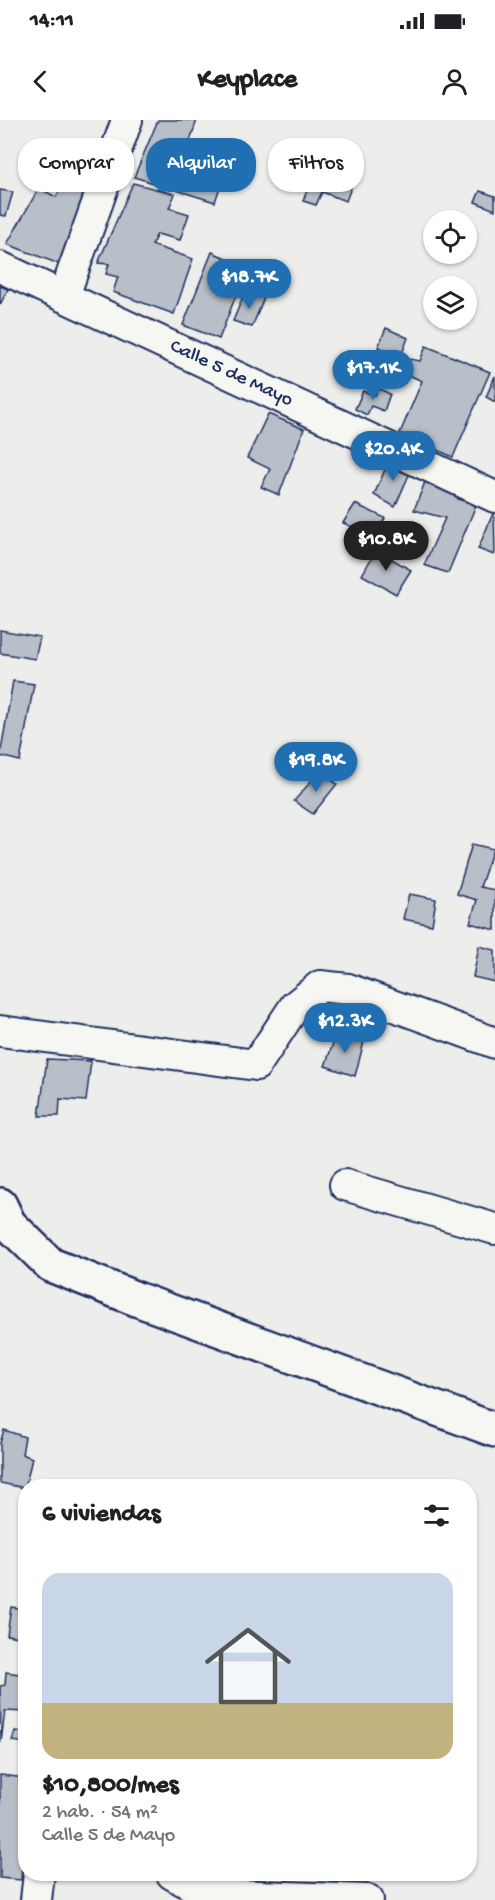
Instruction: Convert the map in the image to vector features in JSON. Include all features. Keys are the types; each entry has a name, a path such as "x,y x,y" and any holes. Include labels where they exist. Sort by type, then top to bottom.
{"main road":[{"path":"0,1205 9,1224 51,1265 139,1300 495,1430"}],"street":[{"path":"64,296 127,120"},
{"name":"Calle 5 de Mayo","path":"0,267 495,497"},
{"path":"0,1032 256,1065 295,1006 320,986 348,989 495,1043"},
{"path":"345,1185 495,1229"},
{"path":"36,1900 38,1881"},
{"path":"182,1881 206,1897 368,1900"}],"building":[{"path":"158,120 197,120 191,138 150,138"},
{"path":"146,148 146,181 134,177"},
{"path":"134,183 146,186 146,192 175,194 169,208 189,214 180,240 157,234 152,245 193,259 174,314 113,292 118,277 106,274 109,264 98,263 129,192 134,192"},
{"path":"0,190 13,192 6,216 0,215"},
{"path":"480,191 495,196 495,210 475,202"},
{"path":"37,192 47,192 56,197 59,192 94,192 64,266 7,244"},
{"path":"183,192 218,192 215,202"},
{"path":"306,192 322,192 316,205 303,201"},
{"path":"322,192 349,192 346,201"},
{"path":"212,252 247,267 219,339 183,325"},
{"path":"0,286 8,289 0,305"},
{"path":"245,292 264,298 252,327 233,321"},
{"path":"386,328 408,338 401,356 378,347"},
{"path":"426,346 490,372 453,457 400,433 422,381 404,373 410,359 420,361"},
{"path":"495,376 495,402 486,397"},
{"path":"378,388 390,394 384,411 371,406 367,415 355,409 363,391 375,395"},
{"path":"268,414 304,429 279,495 261,487 270,469 247,458"},
{"path":"390,458 412,468 395,507 374,495"},
{"path":"431,481 462,493 458,499 476,505 448,573 424,565 445,518 414,510 425,482"},
{"path":"355,504 385,518 375,537 343,523"},
{"path":"494,511 495,552 494,555 478,549"},
{"path":"376,550 411,570 396,594 362,575"},
{"path":"0,630 40,637 35,659 0,653"},
{"path":"13,681 34,684 20,761 0,756"},
{"path":"320,771 337,784 313,814 294,801"},
{"path":"472,844 493,849 480,887 495,890 495,930 470,923 477,900 457,894"},
{"path":"409,894 436,899 432,925 403,919"},
{"path":"479,946 495,950 495,982 473,977"},
{"path":"337,1032 364,1042 355,1076 325,1066"},
{"path":"47,1059 91,1061 86,1101 60,1099 59,1116 39,1116"},
{"path":"4,1430 25,1437 22,1454 32,1458 27,1479 18,1479 18,1487 0,1483 0,1443"},
{"path":"11,1607 18,1608 18,1637 7,1635"},
{"path":"6,1672 18,1674 18,1712 5,1711 1,1742 0,1686 5,1685"},
{"path":"15,1731 18,1731 18,1742 12,1741"},
{"path":"0,1775 18,1777 18,1880 0,1878"}]}
